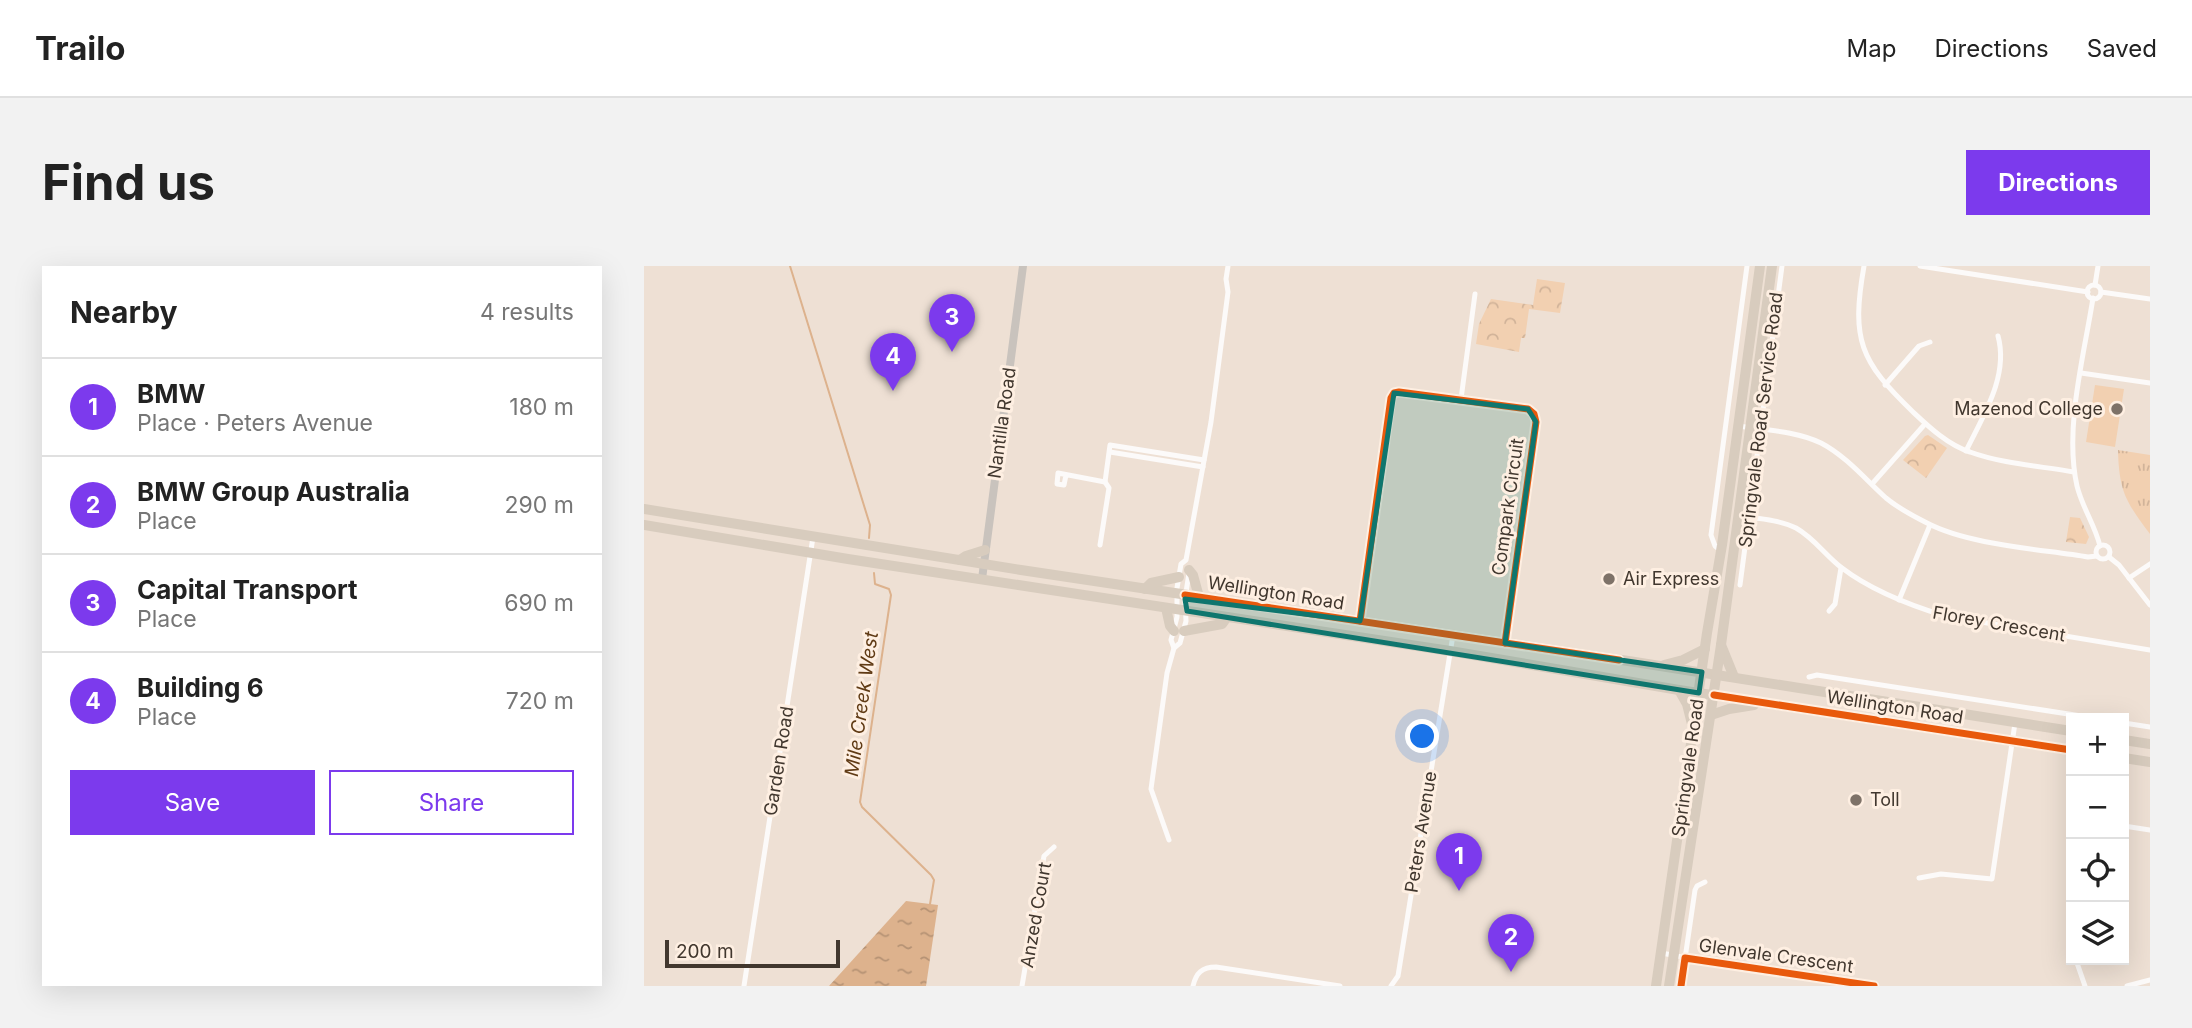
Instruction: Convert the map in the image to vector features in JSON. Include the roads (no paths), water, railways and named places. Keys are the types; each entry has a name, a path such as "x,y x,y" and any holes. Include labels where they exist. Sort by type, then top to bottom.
{"highway":[{"name":"Springvale Road","path":"1656,986 1738,426 1773,267"},
{"name":"Springvale Road","path":"1669,986 1721,645 1735,583 1733,552 1755,429 1773,267"},
{"name":"Wellington Road","path":"644,509 1181,595 1702,672 2066,730"},
{"path":"680,531 682,515"},
{"name":"Wellington Road","path":"644,525 2066,749"},
{"path":"960,560 986,547 992,550 990,565"},
{"path":"1188,565 1199,597"},
{"path":"1145,589 1151,583 1179,577"},
{"path":"1166,608 1170,626 1179,631 1222,624 1227,617"},
{"path":"1721,645 1734,677"},
{"path":"1661,666 1683,660 1705,649"},
{"path":"1679,690 1687,704 1693,727"},
{"path":"1711,715 1764,703"},
{"path":"2129,741 2150,744"},
{"path":"2129,759 2150,762"}],"street":[{"name":"Nantilla Road","path":"986,547 1023,266"},
{"path":"1181,595 1204,464 1226,305 1228,266"},
{"name":"Springvale Road Service Road","path":"1721,551 1715,547 1711,535 1747,266"},
{"path":"1864,266 1858,320 1869,363 1885,385 1926,424 1966,451 2074,472"},
{"path":"1920,266 2088,292 2093,299 2072,433 2074,472 2082,504 2100,546"},
{"path":"1984,275 1985,266"},
{"path":"2095,285 2098,266"},
{"path":"2088,292 2091,286 2095,285"},
{"path":"2095,285 2101,292 2150,299"},
{"path":"2093,299 2098,298 2101,292"},
{"path":"1461,399 1475,294"},
{"path":"1966,451 1998,379 2001,349 1998,336"},
{"path":"1885,385 1919,346 1930,342"},
{"path":"2081,373 2150,383"},
{"name":"Compark Circuit","path":"1360,621 1391,398 1394,393 1528,409 1534,414 1536,422 1505,643"},
{"path":"1872,484 1926,424"},
{"path":"1738,426 1793,434 1822,444 1888,499 1930,525 1975,539 2088,557 2097,556"},
{"name":"Springvale Road Service Road","path":"1735,583 1741,575 1755,429"},
{"path":"1100,545 1109,488 1105,482 1110,452 1204,464"},
{"path":"1066,475 1105,482"},
{"name":"Florey Crescent","path":"1748,517 1797,529 1841,568 1886,595 1945,616 2150,650"},
{"path":"1899,600 1930,525"},
{"name":"Garden Road","path":"744,986 813,537"},
{"path":"2100,546 2096,549 2097,556 2102,560 2109,557"},
{"path":"2100,546 2108,547 2109,557"},
{"path":"1721,551 1733,552"},
{"path":"2109,557 2119,565 2150,605"},
{"path":"1169,840 1151,789 1162,698 1174,648 1180,643 1181,564 1188,565"},
{"path":"2129,578 2150,564"},
{"path":"982,579 990,565"},
{"path":"1829,611 1835,604 1841,568"},
{"path":"1735,583 1741,575"},
{"name":"Peters Avenue","path":"1391,986 1398,976 1453,635"},
{"path":"1809,677 1817,675 1846,679 2066,714"},
{"path":"1919,878 1941,874 1992,879 2015,722"},
{"path":"2129,724 2150,727"},
{"path":"2129,827 2150,830"},
{"name":"Anzed Court","path":"1022,986 1044,856 1055,846"},
{"path":"1681,986 1695,890 1705,881"},
{"path":"1398,922 1406,923"},
{"name":"Glenvale Crescent","path":"1661,953 1874,986"},
{"path":"2078,965 2085,986"},
{"path":"1193,986 1201,970 1216,967 1340,986"},
{"path":"2127,986 2150,980"}],"water":[{"path":"906,901 938,905 926,986 829,986"}],"waterway":[{"name":"Mile Creek West","path":"790,266 870,525 869,538"},
{"name":"Mile Creek West","path":"874,573 875,584 889,589 891,595 860,802 931,875 934,880 930,904"}],"place":[{"name":"Capital Transport","path":"952,352"},
{"name":"Building 6","path":"893,391"},
{"name":"Mazenod College","path":"2117,409"},
{"name":"Air Express","path":"1609,579"},
{"name":"Toll","path":"1856,800"},
{"name":"BMW","path":"1459,891"},
{"name":"BMW Group Australia","path":"1511,972"}]}
